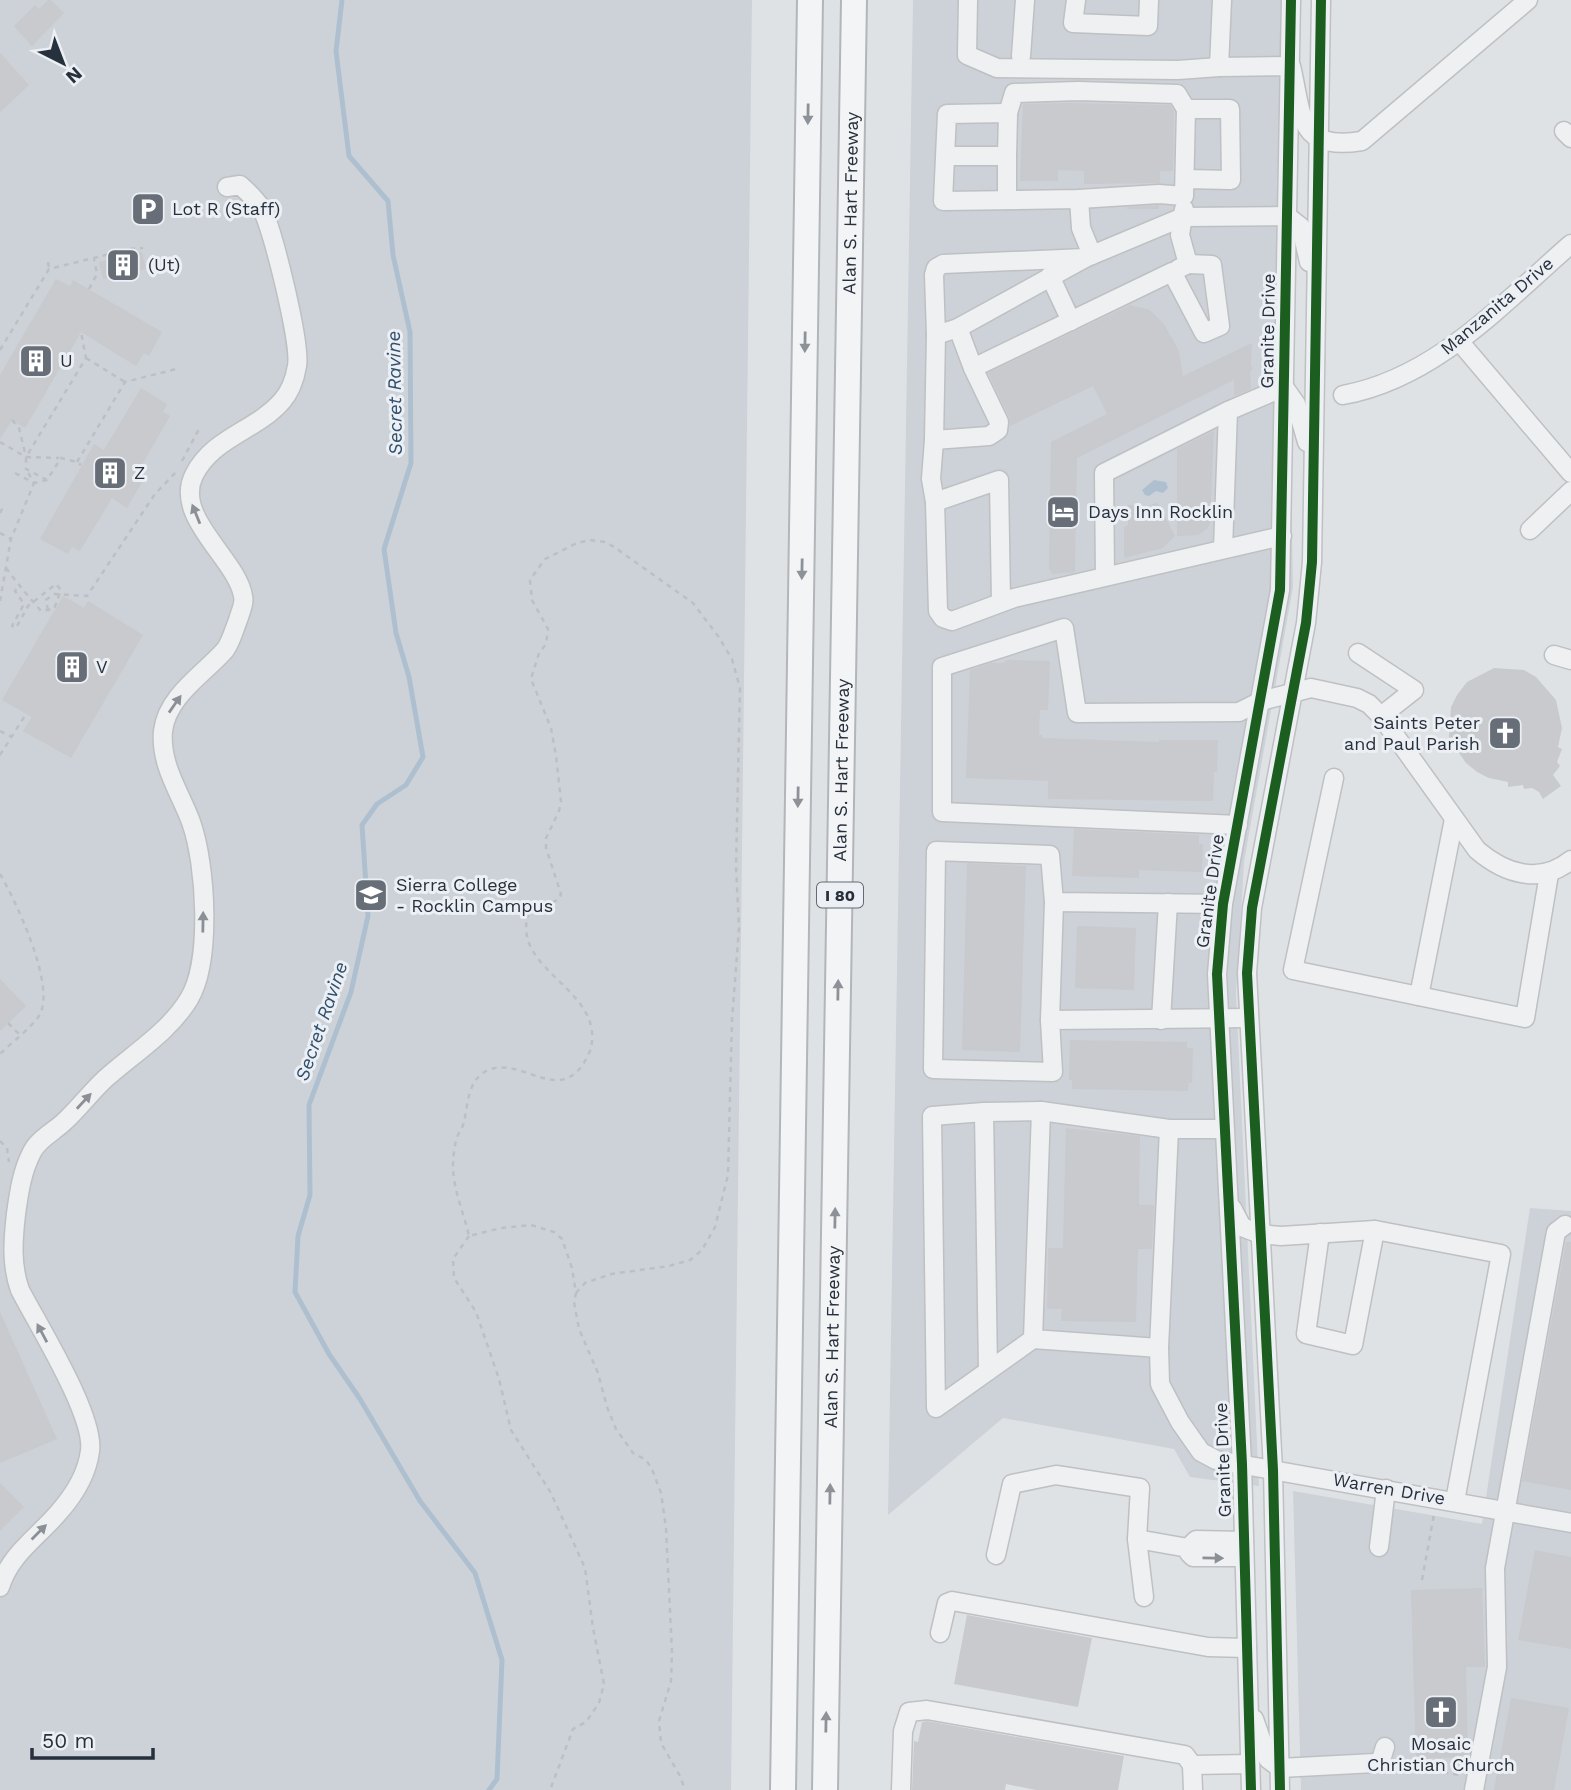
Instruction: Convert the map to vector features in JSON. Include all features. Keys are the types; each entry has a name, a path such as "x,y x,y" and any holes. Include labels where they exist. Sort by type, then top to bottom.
{"highway":[{"name":"I 80","path":"783,1790 808,0"},
{"name":"Alan S. Hart Freeway","path":"825,1790 854,0"}],"street":[{"path":"968,0 967,54 997,68 1178,70 1291,66 1306,129 1318,140 1362,141 1528,0"},
{"path":"1021,56 1026,0"},
{"path":"1076,0 1073,23 1148,26 1149,0"},
{"path":"1219,67 1222,0"},
{"name":"Granite Drive","path":"1251,1790 1242,1464 1217,974 1223,904 1280,590 1291,0"},
{"path":"1280,1790 1273,1470 1247,1018 1247,973 1252,908 1309,595 1321,0"},
{"path":"973,368 1180,268 1186,109 1177,94 1078,91 1014,93 1008,113 1007,200"},
{"path":"1008,113 947,114 943,201 1159,194 1231,180 1230,109 1186,109"},
{"path":"945,156 1007,156"},
{"path":"0,1587 5,1572 18,1553 73,1494 86,1473 91,1449 88,1426 80,1404 15,1277 14,1232 21,1178 34,1148 64,1122 102,1081 177,1018 194,991 202,960 203,880 192,824 165,761 163,730 170,709 195,679 227,648 244,597 231,567 204,531 191,501 192,477 211,450 282,401 293,383 298,363 289,307 262,209 240,185 227,187"},
{"path":"1079,198 1081,228 1088,256"},
{"path":"936,335 958,328 1088,256 1183,217 1287,216 1301,227 1315,293"},
{"name":"Manzanita Drive","path":"1343,395 1368,390 1402,377 1433,360 1459,341 1571,244"},
{"path":"1088,256 943,264 936,268 931,479 935,502 939,611 943,618 952,621 1001,602 1282,536"},
{"path":"1050,276 1071,321"},
{"path":"934,440 989,436 998,430 999,422 973,368 958,328"},
{"path":"1459,341 1571,472"},
{"path":"1105,576 1104,473 1228,411 1284,387 1296,404 1313,462"},
{"path":"1223,549 1228,411"},
{"path":"935,502 999,480 1001,602"},
{"path":"1530,530 1571,491"},
{"path":"1238,825 942,812 942,667 1064,628 1077,713 1239,712 1261,701 1311,688 1357,698 1369,704 1381,716 1477,850 1489,861 1518,873 1549,874 1571,860"},
{"path":"1358,653 1414,690 1381,716"},
{"path":"1334,778 1293,970 1525,1018 1549,874"},
{"path":"1419,996 1454,819"},
{"path":"936,851 1050,855 1054,902 1050,1020 1053,1072 933,1069 936,851"},
{"path":"1054,902 1223,904"},
{"path":"1161,1020 1168,903"},
{"path":"1050,1020 1247,1018"},
{"path":"1159,1348 1033,1339 936,1408 932,1116 1041,1111 1169,1129 1224,1129"},
{"path":"1033,1339 1041,1111"},
{"path":"984,1112 988,1371"},
{"name":"Warren Drive","path":"1169,1129 1159,1348 1160,1384 1180,1422 1201,1452 1216,1460 1437,1497 1571,1523"},
{"path":"1229,1202 1242,1227 1260,1234 1283,1236 1375,1230 1501,1254 1455,1501"},
{"path":"1476,1784 1497,1667 1495,1568 1556,1232 1565,1225"},
{"path":"1320,1233 1306,1334 1353,1345 1375,1230"},
{"path":"996,1555 1012,1484 1056,1475 1140,1488 1137,1539 1144,1597"},
{"path":"1380,1547 1386,1489"},
{"path":"1137,1539 1188,1548 1196,1540 1244,1549"},
{"path":"940,1633 944,1610 947,1603 952,1601 1208,1647 1247,1648"},
{"path":"1248,1702 1268,1759 1280,1768 1375,1763 1381,1760 1385,1747"},
{"path":"901,1790 903,1731 909,1712 927,1710 1185,1755 1192,1765 1192,1790"},
{"path":"1192,1765 1250,1764"}],"path":[{"path":"49,269 142,248"},
{"path":"130,249 131,255"},
{"path":"89,289 97,274 94,258"},
{"path":"0,350 49,269 48,262"},
{"path":"26,457 86,358 81,332"},
{"path":"86,358 125,382"},
{"path":"77,462 125,382 176,369"},
{"path":"12,420 19,428 26,469 34,483"},
{"path":"48,610 46,600 54,594 87,596 155,494 179,469 184,453 200,427"},
{"path":"0,442 26,457 61,458 81,465"},
{"path":"15,473 34,483 47,480 61,458"},
{"path":"26,469 47,480"},
{"path":"0,601 11,538 34,483"},
{"path":"0,513 4,508 1,506"},
{"path":"0,533 11,538"},
{"path":"469,1236 453,1171 453,1159 472,1086 490,1069 503,1067 551,1081 566,1079 576,1073 591,1048 590,1025 583,1009 564,984 540,962 530,945 525,926 528,915 559,899 561,894 545,848 546,838 561,801 556,756 548,718 531,679 539,653 546,644 548,629 532,600 530,579 545,559 556,552 590,540 606,542 692,603 732,659 740,688 736,867 739,928 732,1020 728,1175 715,1227 702,1250 690,1259 669,1266 611,1273 585,1283 576,1293"},
{"path":"5,568 19,585 33,602 41,611 54,609 61,590 56,584 33,602 16,628 12,626 24,604 15,591 19,585"},
{"path":"0,755 26,714"},
{"path":"0,731 12,737"},
{"path":"0,874 17,904 39,965 44,1002 39,1016 0,1054"},
{"path":"8,1023 20,1035"},
{"path":"550,1790 573,1729 586,1722 599,1703 604,1684 585,1567 551,1493 511,1430 499,1379 476,1312 454,1278 453,1259 469,1236 531,1225 554,1232 562,1239 569,1257 576,1293 574,1303 579,1329 598,1373 607,1407 617,1429 633,1452 646,1460 652,1469 661,1493 666,1528 672,1652 671,1681 659,1721 661,1743 685,1790"},
{"path":"1422,1580 1437,1497"},
{"path":"1404,1765 1476,1784"}],"shaded area":[{"name":"Sierra College - Rocklin Campus","path":"0,0 752,0 731,1790 0,1790"},
{"path":"913,0 1282,0 1293,587 1244,862 1236,994 1259,1486 1190,1477 1174,1449 1003,1418 888,1515"},
{"path":"1530,1208 1571,1211 1571,1790 1301,1790 1293,1491 1482,1524"}],"water":[{"path":"1154,480 1166,482 1168,488 1163,493 1156,491 1149,496 1145,495 1142,490"}],"building":[{"path":"48,0 64,13 32,46 14,26 35,5 39,9"},
{"path":"0,53 29,85 0,112"},
{"path":"1023,104 1170,105 1174,111 1173,171 1160,171 1160,183 1084,184 1084,171 1058,170 1058,181 1020,181"},
{"path":"1159,205 1159,209 1127,209 1127,207"},
{"name":"(Ut)","path":"142,252 146,269 103,279 99,262"},
{"name":"U","path":"56,279 70,286 73,280 162,332 149,356 144,353 136,366 81,332 25,428 12,420 0,439 0,375"},
{"path":"1130,305 1150,310 1164,324 1179,351 1183,376 1252,343 1251,389 1234,396 1234,380 1077,458 1075,572 1052,574 1049,568 1051,442 1107,414 1093,386 1010,426 1009,417 988,373"},
{"name":"Z","path":"141,388 167,404 163,412 170,416 139,470 146,475 127,508 112,498 80,551 72,547 68,554 40,539 94,444 104,450"},
{"path":"1214,431 1210,524 1198,535 1177,536 1177,449"},
{"path":"1157,502 1175,536 1163,548 1124,558 1124,527 1128,525 1128,505 1149,506"},
{"name":"V","path":"63,596 84,608 88,601 143,635 71,758 23,731 32,717 2,700"},
{"path":"1007,660 1050,661 1048,710 1040,710 1039,735 1042,735 1042,738 1159,742 1218,740 1213,801 1048,799 1048,781 966,778 970,670"},
{"name":"Saints Peter and Paul Parish","path":"1494,668 1524,670 1536,677 1556,700 1562,728 1558,747 1562,749 1557,762 1560,766 1553,775 1561,786 1543,799 1539,792 1532,788 1524,789 1523,785 1508,787 1508,782 1477,772 1466,763 1452,737 1449,738 1451,707 1457,695 1467,682"},
{"path":"1074,829 1199,835 1199,844 1203,844 1202,872 1139,870 1139,878 1072,876"},
{"path":"967,863 1026,866 1020,1052 962,1050"},
{"path":"1077,926 1136,928 1134,990 1075,988"},
{"path":"0,979 26,1006 0,1031"},
{"path":"1070,1040 1187,1042 1187,1048 1193,1048 1192,1083 1189,1083 1188,1091 1072,1089 1072,1080 1069,1080"},
{"path":"1066,1128 1140,1136 1139,1205 1154,1205 1152,1249 1138,1249 1136,1322 1061,1321 1062,1309 1047,1309 1048,1248 1063,1248"},
{"path":"1566,1242 1571,1242 1571,1490 1522,1481"},
{"path":"0,1312 57,1439 0,1463"},
{"path":"0,1483 24,1507 0,1531"},
{"path":"1535,1550 1571,1557 1571,1649 1518,1640"},
{"name":"Mosaic Christian Church","path":"1482,1588 1485,1667 1466,1667 1468,1757 1416,1759 1411,1590"},
{"path":"967,1615 1092,1638 1078,1707 954,1684"},
{"path":"1511,1698 1569,1708 1554,1790 1494,1790"},
{"path":"922,1722 1124,1756 1118,1790 1036,1790 1006,1784 1005,1790 912,1790 914,1741 918,1742"}],"waterway":[{"name":"Secret Ravine","path":"342,0 336,51 349,156 388,201 393,255 410,332 411,463 384,549 396,633 409,677 423,757 406,785 377,804 362,825 368,916 351,992 309,1105 310,1195 298,1236 295,1292 329,1354 360,1399 420,1501 475,1573 502,1660 497,1779 489,1790"}],"cycle path":[{"path":"1251,1790 1242,1464 1217,974 1223,904 1280,590 1291,0"},
{"path":"1280,1790 1273,1470 1247,973 1252,908 1306,623 1312,562 1321,0"}],"place":[{"name":"Lot R (Staff)","path":"148,209"},
{"name":"(Ut)","path":"123,265"},
{"name":"U","path":"36,361"},
{"name":"Z","path":"110,473"},
{"name":"Days Inn Rocklin","path":"1063,512"},
{"name":"V","path":"72,667"},
{"name":"Saints Peter and Paul Parish","path":"1505,733"},
{"name":"Sierra College - Rocklin Campus","path":"371,895"},
{"name":"Mosaic Christian Church","path":"1441,1712"}]}
